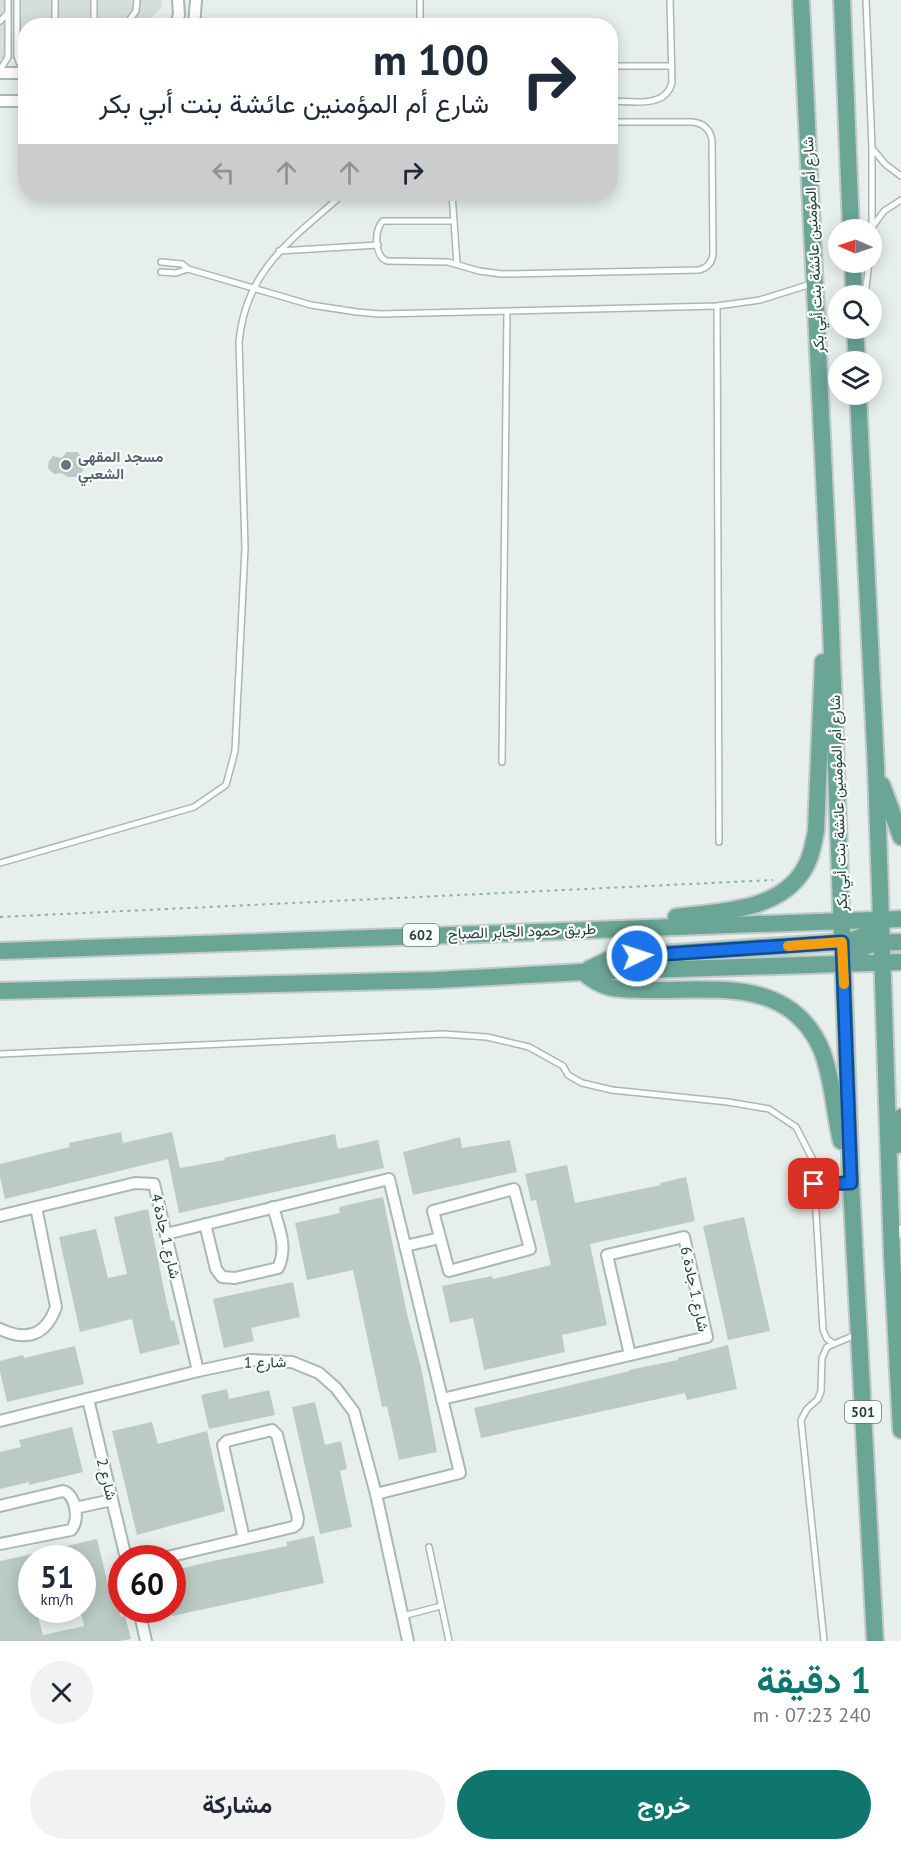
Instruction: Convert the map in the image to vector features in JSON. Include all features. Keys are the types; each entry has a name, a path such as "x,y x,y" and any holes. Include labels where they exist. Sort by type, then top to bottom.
{"main road":[{"name":"شارع أم المؤمنين عائشة بنت أبي بكر","path":"801,0 830,601 851,1183 875,1641"},
{"path":"842,0 851,219"},
{"path":"859,405 883,963"},
{"path":"607,928 759,904 784,891 804,871 811,855 816,831 822,663 830,601"},
{"path":"876,768 901,837"},
{"path":"583,972 614,957 859,939 867,935 881,919"},
{"name":"طريق حمود الجابر الصباح","path":"0,951 901,919"},
{"path":"843,964 855,952 869,945 901,942"},
{"path":"0,992 425,980 583,972 901,962"},
{"name":"501","path":"883,963 892,1255 901,1430"},
{"path":"583,972 595,983 621,989 747,991 772,999 796,1012 812,1032 830,1076 838,1130 851,1183"},
{"path":"891,1188 901,1117"}],"street":[{"path":"178,0 178,18"},
{"path":"195,18 196,0"},
{"path":"0,72 18,71"},
{"path":"0,101 18,101"},
{"path":"166,1234 389,1179 460,1473 376,1494"},
{"name":"شارع 1 جادة 4","path":"0,1216 135,1183 154,1184 198,1371"},
{"path":"514,1189 530,1250 449,1271 440,1238 433,1211 514,1189"},
{"path":"0,1329 11,1334 30,1335 42,1330 51,1321 56,1307 36,1207"},
{"path":"205,1224 216,1269 222,1277 235,1278 278,1268 283,1258 283,1246 273,1207"},
{"name":"شارع 1 جادة 6","path":"442,1399 707,1337 684,1237 607,1255 630,1355"},
{"path":"405,1246 440,1238"},
{"name":"شارع 1","path":"0,1421 250,1360 292,1362 319,1373 336,1388 354,1412 376,1494 408,1641"},
{"name":"شارع 2","path":"88,1399 123,1545"},
{"path":"186,1553 244,1539 293,1527 297,1524 298,1518 277,1435 272,1430 227,1441 223,1445 244,1539"},
{"path":"0,1506 63,1491 70,1494 75,1508 75,1526 70,1530 0,1545"},
{"path":"75,1508 112,1500"},
{"path":"142,1623 147,1641"}],"lane":[{"path":"0,72 7,62 8,0"},
{"path":"17,0 18,58"},
{"path":"55,0 55,18"},
{"path":"94,0 94,18"},
{"path":"131,18 136,11 137,0"},
{"path":"420,0 420,18"},
{"path":"618,101 661,99 670,90 672,66 670,0"},
{"path":"866,0 872,148 872,219"},
{"path":"0,21 8,12"},
{"path":"1,42 8,48"},
{"path":"618,66 672,66"},
{"path":"454,221 383,221 378,226 378,245 381,257 387,261 457,264 479,271 502,274 699,270 707,267 713,258 712,140 709,130 701,124 692,122 618,123"},
{"path":"872,148 885,164 901,176"},
{"path":"879,219 884,211 901,200"},
{"path":"0,862 194,807 226,785 235,751 245,548 239,342 243,314 253,288 279,251 335,201"},
{"path":"452,201 457,264"},
{"path":"279,251 378,245"},
{"path":"161,262 182,264 188,269 311,305 357,312 507,312 717,306 760,300 815,282"},
{"path":"160,272 176,273 188,269"},
{"path":"717,306 719,842"},
{"path":"502,762 507,312"},
{"path":"0,1053 443,1034 487,1037 529,1047 563,1066 568,1075 582,1083 612,1090 728,1102 769,1109 796,1126 813,1160 823,1330 833,1343"},
{"path":"814,1184 851,1183"},
{"path":"892,1255 901,1228"},
{"path":"824,1641 801,1420 822,1391 822,1358 827,1347 859,1334"},
{"path":"429,1547 449,1641"},
{"path":"403,1617 441,1606"}],"path":[{"path":"0,917 773,880"}],"shaded area":[{"path":"0,0 162,0 162,6 151,18 18,18 18,59 0,59"}],"building":[{"name":"مسجد المقهى الشعبي","path":"67,452 77,452 84,459 83,471 77,477 68,477 61,473 54,474 48,468 53,456 61,458"},
{"path":"121,1132 123,1143 172,1132 180,1168 225,1160 224,1158 335,1134 338,1149 378,1140 384,1168 179,1213 168,1159 5,1199 0,1177 0,1164 70,1147 69,1143"},
{"path":"460,1137 462,1148 510,1140 517,1172 413,1195 403,1152"},
{"path":"567,1165 575,1203 661,1185 660,1183 686,1177 695,1221 590,1244 607,1325 562,1335 565,1352 484,1370 473,1318 450,1323 442,1286 492,1276 493,1279 551,1265 536,1200 531,1201 525,1174"},
{"path":"383,1197 407,1314 421,1367 437,1452 399,1460 387,1406 382,1407 353,1270 307,1280 295,1223 340,1213 339,1207"},
{"path":"148,1209 171,1321 174,1320 180,1344 140,1354 132,1319 80,1332 59,1237 96,1229 108,1278 127,1274 114,1217"},
{"path":"744,1217 770,1331 728,1340 703,1226"},
{"path":"293,1282 300,1317 251,1328 254,1341 224,1348 213,1299"},
{"path":"728,1345 737,1389 687,1400 685,1393 481,1438 474,1408 678,1360 678,1358"},
{"path":"75,1346 84,1384 7,1402 0,1372 0,1361"},
{"path":"227,1389 229,1399 269,1390 275,1415 209,1429 201,1395"},
{"path":"315,1402 325,1445 341,1441 347,1469 340,1471 352,1527 320,1534 292,1407"},
{"path":"152,1422 158,1444 207,1431 225,1511 137,1535 112,1431"},
{"path":"72,1427 83,1472 29,1485 29,1482 0,1489 0,1452 21,1447 19,1440"},
{"path":"314,1536 324,1583 186,1613 186,1568 287,1546 286,1542"},
{"path":"97,1539 108,1585 108,1623 127,1623 131,1639 120,1641 0,1641 0,1561 18,1557 18,1623 40,1623 43,1635 84,1626 83,1623 96,1623 96,1545 71,1545"}],"slow traffic":[{"path":"788,946 842,942 844,984"}],"place":[{"name":"مسجد المقهى الشعبي","path":"66,465"}],"route":[{"path":"637,956 842,942 851,1183 814,1184"}]}
